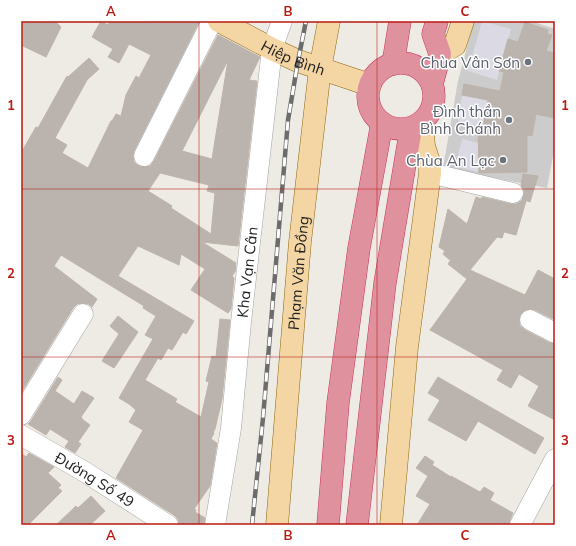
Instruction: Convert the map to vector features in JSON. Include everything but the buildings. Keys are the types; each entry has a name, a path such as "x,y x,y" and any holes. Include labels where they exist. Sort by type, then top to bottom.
{"highway":[{"path":"393,64 400,21"},
{"path":"432,84 440,54 433,34 436,21"},
{"path":"405,63 414,66 424,72 432,84 434,91 433,104 429,114 417,125 404,129 394,129 382,123 375,117 370,106 368,94 370,85 374,78 386,66 405,63"},
{"path":"328,525 338,403 359,248 382,123"},
{"path":"357,525 385,283 417,125"}],"main road":[{"name":"Hiệp Bình","path":"219,21 298,61 370,85"},
{"name":"Phạm Văn Đồng","path":"277,525 300,242 320,69 328,21"},
{"path":"440,54 455,45 463,21"},
{"path":"391,525 407,347 430,173 430,165 417,125"}],"street":[{"path":"144,156 212,21"},
{"name":"Kha Vạn Cân","path":"215,525 231,428 241,322 272,49 282,21"},
{"path":"430,173 513,193"},
{"path":"21,415 83,314"},
{"path":"530,320 555,333"},
{"name":"Đường Số 49","path":"21,435 85,472 168,525"},
{"path":"520,525 548,485 555,459"}],"shaded area":[{"path":"474,21 531,21 555,29 555,146 547,188 443,168 458,81"},
{"path":"482,21 511,29 497,80 468,71"},
{"path":"462,95 488,100 483,127 458,121"},
{"path":"462,139 478,143 478,172 455,166"}],"railway":[{"path":"252,525 263,418 288,120 306,21"}],"place":[{"name":"Chùa Vân Sơn","path":"528,62"},
{"name":"Đình thần Bình Chánh","path":"509,120"},
{"name":"Chùa An Lạc","path":"503,160"}]}
